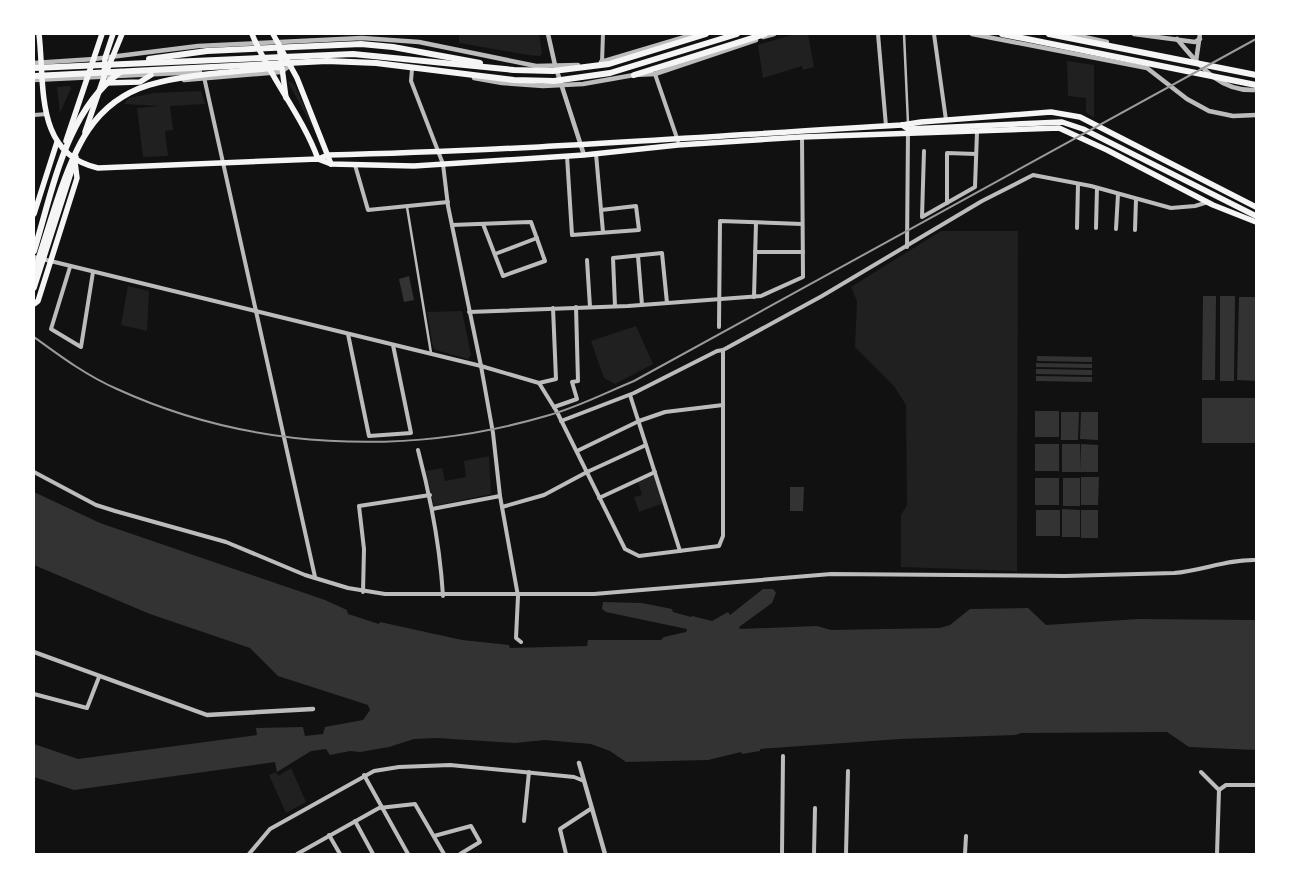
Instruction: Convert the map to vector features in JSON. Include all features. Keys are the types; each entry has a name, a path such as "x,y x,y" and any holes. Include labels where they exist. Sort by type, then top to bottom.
{"highway":[{"path":"34,68 353,54 535,71 572,70 609,64 706,34"},
{"path":"34,76 327,61 376,63 514,80 554,81 610,73 737,34"},
{"path":"634,75 765,34"},
{"path":"1002,34 1256,85"},
{"path":"1049,34 1256,75"},
{"path":"1061,34 1103,45"},
{"path":"34,251 64,156 84,111 110,79 122,71 148,60 207,51 361,44 402,48 535,71"},
{"path":"34,273 70,161 89,126 109,106 135,90 164,81 327,61"}],"main road":[{"path":"39,34 47,114 57,142 63,150 75,159 94,167 112,169 318,159 328,155 802,138 905,129 1053,121 1083,128 1256,216"},
{"path":"34,240 102,34"},
{"path":"103,80 105,58 113,34"},
{"path":"34,288 75,159 103,80 122,34"},
{"path":"252,34 269,70 310,138 318,159 331,164 443,164 584,155 678,142 886,126 905,129 977,132 1046,128 1064,130 1208,202 1256,222"},
{"path":"273,34 291,65 331,164"},
{"path":"278,42 286,100"},
{"path":"103,80 140,82 151,75"},
{"path":"905,129 946,120 1051,112 1080,117 1256,207"},
{"path":"34,214 57,142"},
{"path":"34,304 38,301 77,178 75,159"}],"street":[{"path":"548,34 554,65 584,155"},
{"path":"602,62 603,34"},
{"path":"34,63 94,60 198,46 380,38 419,42 536,66 602,62 695,34"},
{"path":"34,80 88,77 103,80 151,75 269,70 281,69 291,65 344,63 450,73 502,83 562,86 634,75 655,74 774,34"},
{"path":"878,34 886,126"},
{"path":"904,34 907,247"},
{"path":"934,34 946,120"},
{"path":"972,34 1147,68 1187,100 1217,113 1233,116 1256,115"},
{"path":"1061,34 1062,51"},
{"path":"1070,34 1196,62"},
{"path":"1134,34 1195,42 1200,37"},
{"path":"1196,62 1200,37"},
{"path":"1177,39 1196,62 1216,80 1226,86 1256,90"},
{"path":"256,42 291,65"},
{"path":"198,46 315,577"},
{"path":"412,69 412,81 443,164 452,225 493,433 500,496 518,596 516,638 521,642"},
{"path":"140,82 205,79 269,70"},
{"path":"655,74 678,142"},
{"path":"34,115 47,114"},
{"path":"924,152 922,217 975,187 977,132"},
{"path":"469,312 642,305 754,297 761,296 803,277 802,138"},
{"path":"947,203 947,153 976,154"},
{"path":"596,154 603,232"},
{"path":"567,156 572,235 639,230 636,206 601,210"},
{"path":"355,165 368,210 448,202"},
{"path":"561,422 630,395 717,351 723,350 907,247 982,201 1033,176 1097,188 1170,208 1195,206 1208,202"},
{"path":"1077,228 1078,184"},
{"path":"1096,228 1097,188"},
{"path":"1116,229 1118,194"},
{"path":"1135,230 1136,199"},
{"path":"407,207 431,354"},
{"path":"720,327 720,221 802,224"},
{"path":"452,225 531,222 545,261 503,276 483,224"},
{"path":"754,297 756,223"},
{"path":"495,254 537,238"},
{"path":"755,252 802,252"},
{"path":"615,306 613,258 662,253 666,303"},
{"path":"638,256 642,305"},
{"path":"34,257 481,366 539,383 556,379 553,308"},
{"path":"587,260 590,307"},
{"path":"70,267 51,329 81,347 93,272"},
{"path":"554,407 577,399 572,382 578,381 576,307"},
{"path":"348,334 369,436 411,433 394,345"},
{"path":"539,383 554,407 625,549 639,556 719,546 723,536 723,350"},
{"path":"630,395 680,551"},
{"path":"576,451 639,421 665,412 723,405"},
{"path":"502,507 544,495 587,472 646,445"},
{"path":"418,450 430,495 440,550 443,596"},
{"path":"34,472 96,505 234,545 315,577 363,592 443,596 594,594 832,574 1066,576 1174,573 1191,572 1218,564 1256,560"},
{"path":"599,498 655,472"},
{"path":"363,592 364,549 359,506 430,495"},
{"path":"432,508 500,496"},
{"path":"34,652 207,715 313,709"},
{"path":"34,694 87,708 99,677"},
{"path":"782,854 783,756"},
{"path":"579,763 586,782 605,854"},
{"path":"249,854 270,829 374,771 399,767 450,765 574,777 586,782"},
{"path":"846,854 848,771"},
{"path":"524,821 530,772"},
{"path":"1201,772 1218,790 1217,854"},
{"path":"364,775 408,854"},
{"path":"1218,790 1226,785 1256,786"},
{"path":"297,854 304,852 329,835 382,807 416,804 444,854"},
{"path":"566,854 560,829 592,808"},
{"path":"814,854 815,808"},
{"path":"355,821 373,854"},
{"path":"434,836 471,826 480,842 460,854"},
{"path":"329,835 340,854"},
{"path":"965,854 966,836"}],"shaded area":[{"path":"459,34 539,34 542,53 540,56 528,55 459,43"},
{"path":"795,34 808,34 814,67 803,70 802,66 763,78 758,45"},
{"path":"1067,61 1094,65 1094,118 1086,112 1086,98 1068,96"},
{"path":"288,82 295,86 319,139"},
{"path":"70,86 71,88 60,113 57,87"},
{"path":"201,91 205,104 170,106 173,130 165,131 168,156 143,157 137,108 160,106 124,104 129,98 154,93"},
{"path":"941,231 1018,231 1017,571 901,567 901,515 907,505 906,405 894,386 855,347 857,301 851,287"},
{"path":"409,276 414,300 404,302 399,279"},
{"path":"128,286 149,291 147,331 121,325"},
{"path":"1203,296 1216,296 1215,380 1202,380"},
{"path":"1220,296 1235,296 1234,381 1220,381"},
{"path":"1239,297 1256,297 1256,381 1237,380"},
{"path":"462,311 471,355 468,359 436,350 433,347 427,312"},
{"path":"636,326 653,364 615,384 604,378 591,341"},
{"path":"1037,356 1092,357 1092,362 1037,361"},
{"path":"1036,363 1092,364 1092,368 1036,367"},
{"path":"1036,369 1092,370 1092,375 1036,374"},
{"path":"1036,376 1092,377 1092,382 1036,381"},
{"path":"1202,398 1256,398 1256,443 1202,443"},
{"path":"1035,411 1059,411 1059,437 1035,437"},
{"path":"1061,412 1079,412 1078,440 1061,440"},
{"path":"1081,412 1098,412 1098,440 1080,439"},
{"path":"1035,444 1059,444 1059,471 1035,471"},
{"path":"1062,444 1080,444 1080,472 1062,472"},
{"path":"1081,444 1098,445 1098,472 1080,472"},
{"path":"489,456 491,494 434,506 426,471 442,468 445,481 466,477 464,461"},
{"path":"654,474 663,502 639,512 634,497 642,495 638,481"},
{"path":"1081,477 1099,477 1098,505 1081,505"},
{"path":"1035,478 1059,478 1059,505 1035,505"},
{"path":"1063,478 1080,478 1080,506 1063,506"},
{"path":"790,487 804,487 803,511 790,511"},
{"path":"34,492 100,523 325,600 347,610 348,614 379,624 380,622 462,640 509,645 510,648 587,646 588,640 661,640 664,637 686,632 687,629 606,612 602,609 603,602 642,603 672,609 673,612 712,621 728,612 730,615 763,589 773,589 776,593 772,603 739,627 740,629 817,626 831,630 940,628 950,625 970,609 1028,608 1046,625 1138,619 1256,620 1256,750 1189,747 1167,732 1021,733 1015,735 900,739 760,749 760,751 742,754 741,752 708,760 626,762 610,751 591,744 545,740 515,743 437,738 414,739 389,747 360,752 350,751 330,755 326,749 311,751 277,772 275,762 74,790 34,777 34,744 78,759 257,735 256,728 303,727 305,736 323,734 325,727 363,720 370,710 368,705 278,676 250,648 150,614 34,565"},
{"path":"1062,509 1080,510 1080,537 1062,537"},
{"path":"1036,510 1060,510 1060,536 1036,536"},
{"path":"1081,510 1098,510 1098,538 1081,538"},
{"path":"291,768 306,802 286,813 269,775 276,772 278,776"}],"railway":[{"path":"34,337 74,365 106,384 168,409 220,425 274,435 329,441 384,442 439,438 493,429 557,413 634,381 1256,39"}]}
